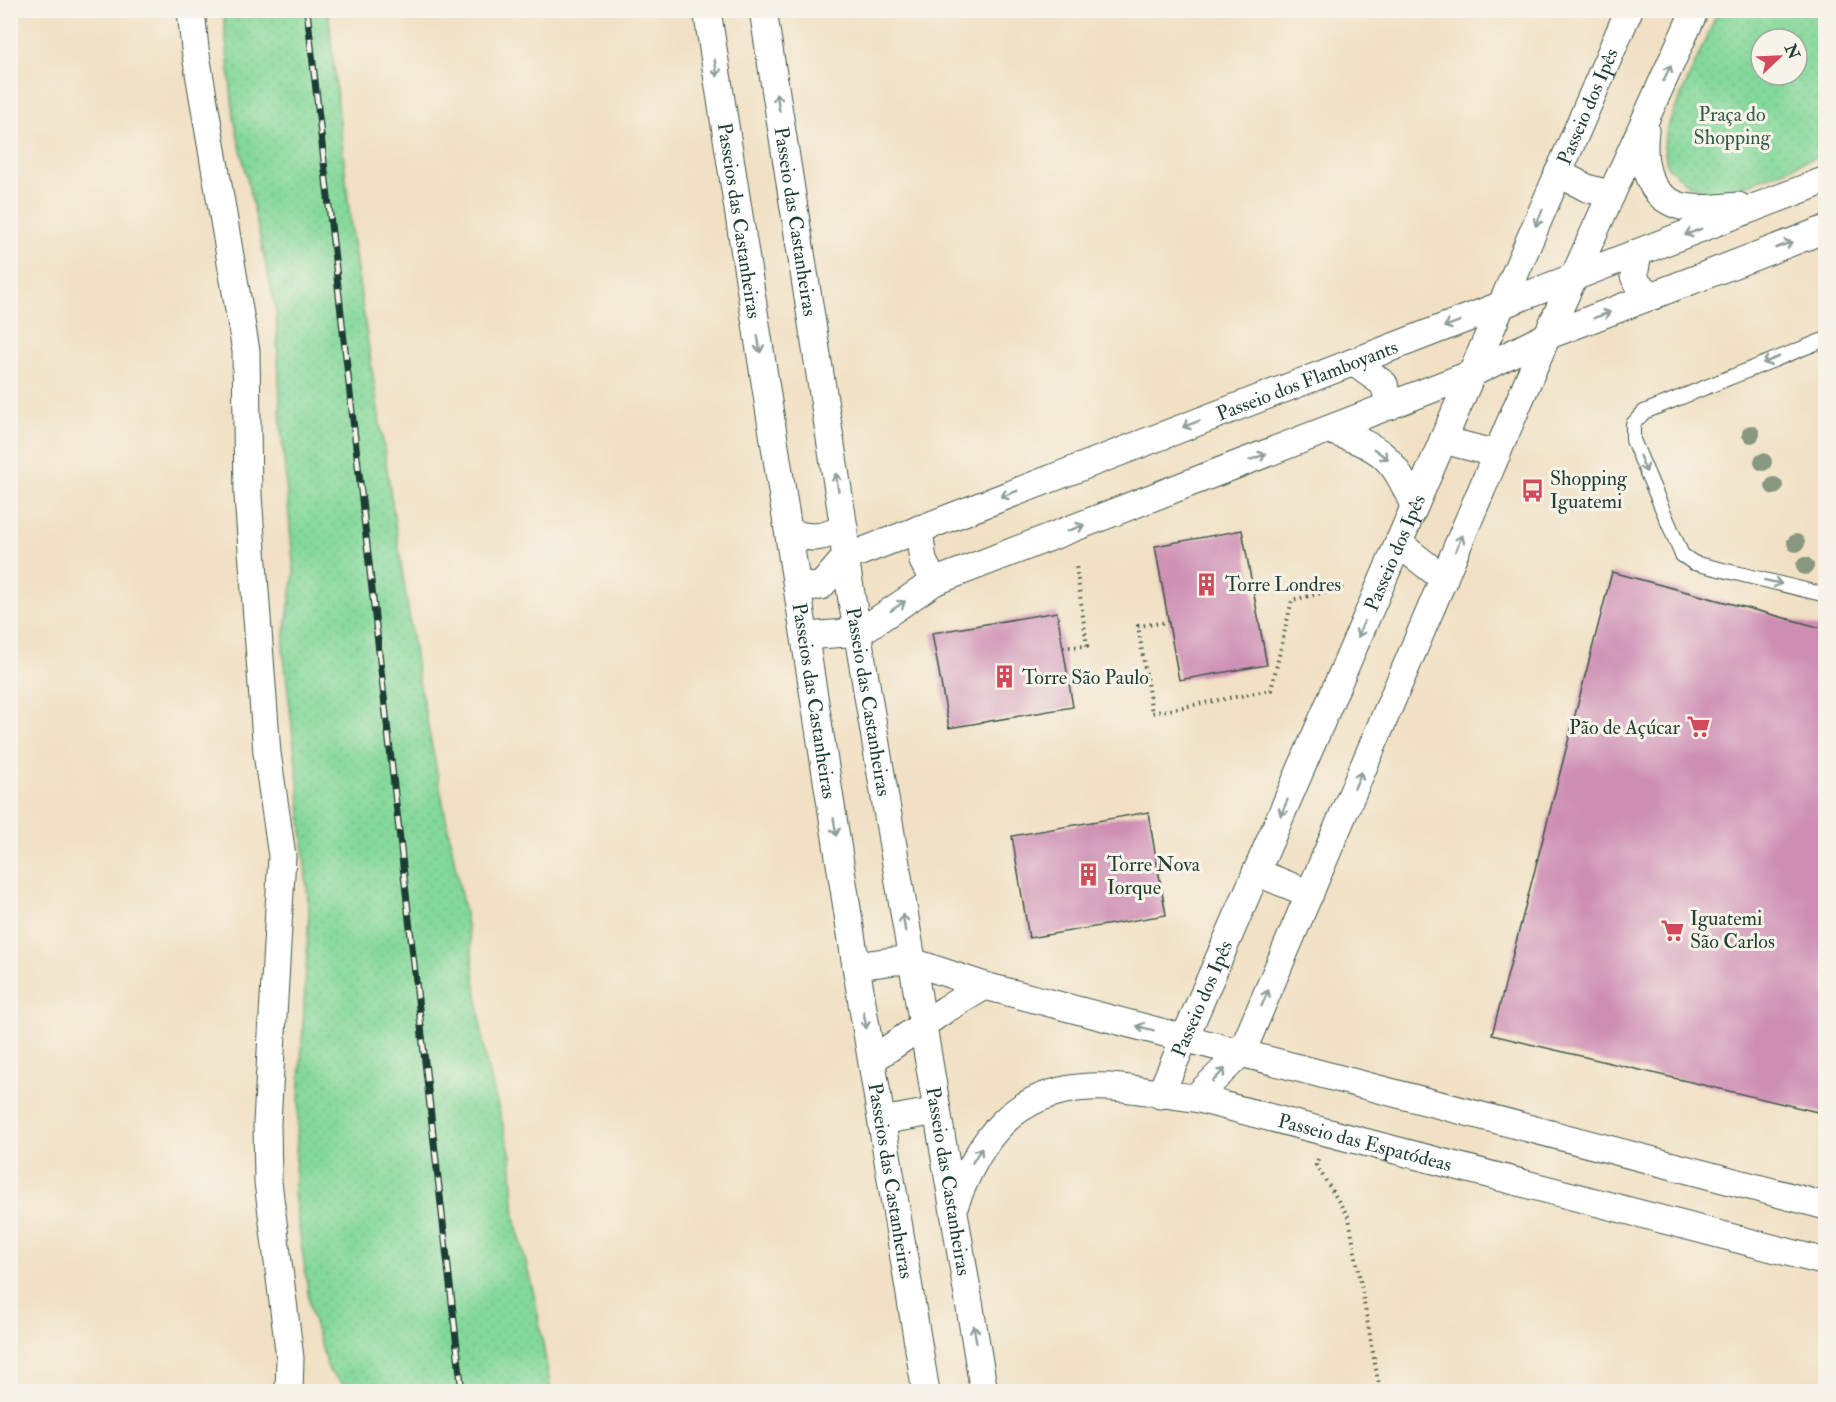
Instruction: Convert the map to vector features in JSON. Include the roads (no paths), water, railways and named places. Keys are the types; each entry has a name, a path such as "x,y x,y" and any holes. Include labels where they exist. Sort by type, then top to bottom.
{"street":[{"path":"191,10 195,49 246,351 250,519 267,753 282,856 267,1124 267,1182 290,1358 289,1392"},
{"name":"Passeios das Castanheiras","path":"707,10 856,966 926,1392"},
{"name":"Passeio das Castanheiras","path":"764,10 844,528 845,558 860,632 910,961 984,1392"},
{"name":"Passeio dos Ipês","path":"1160,1095 1629,10"},
{"path":"1195,1098 1242,1052 1547,336 1695,10"},
{"path":"1647,117 1643,153 1649,183 1669,201 1691,208 1761,205"},
{"path":"1558,173 1587,188 1611,195"},
{"name":"Passeio dos Flamboyants","path":"798,587 821,586 845,558 1826,180"},
{"path":"806,636 860,632 934,582 1471,374 1547,336 1826,229"},
{"path":"1638,253 1634,276 1639,286 1653,296"},
{"path":"1353,362 1384,384 1390,406"},
{"path":"1329,430 1367,443 1392,462 1414,506"},
{"path":"1443,440 1497,454"},
{"path":"789,532 802,537 819,538 844,528"},
{"path":"919,529 924,561 934,582"},
{"path":"1398,543 1444,579"},
{"path":"1256,872 1310,894"},
{"path":"856,966 894,960 910,961 985,986 1826,1206"},
{"path":"872,1060 985,986"},
{"name":"Passeio das Espatódeas","path":"953,1209 976,1155 1005,1120 1024,1107 1067,1090 1090,1087 1195,1098 1826,1262"},
{"path":"882,1121 937,1111"}],"lane":[{"path":"1826,339 1644,412 1634,424 1633,440 1682,555 1694,563 1826,595"}],"railway":[{"path":"307,10 462,1392"}],"place":[{"name":"Shopping Iguatemi","path":"1532,490"},
{"name":"Torre Londres","path":"1207,584"},
{"name":"Torre São Paulo","path":"1004,677"},
{"name":"Pão de Açúcar","path":"1698,727"},
{"name":"Torre Nova Iorque","path":"1089,875"},
{"name":"Iguatemi São Carlos","path":"1672,930"}],"park label":[{"name":"Praça do Shopping","path":"1732,126"}]}
